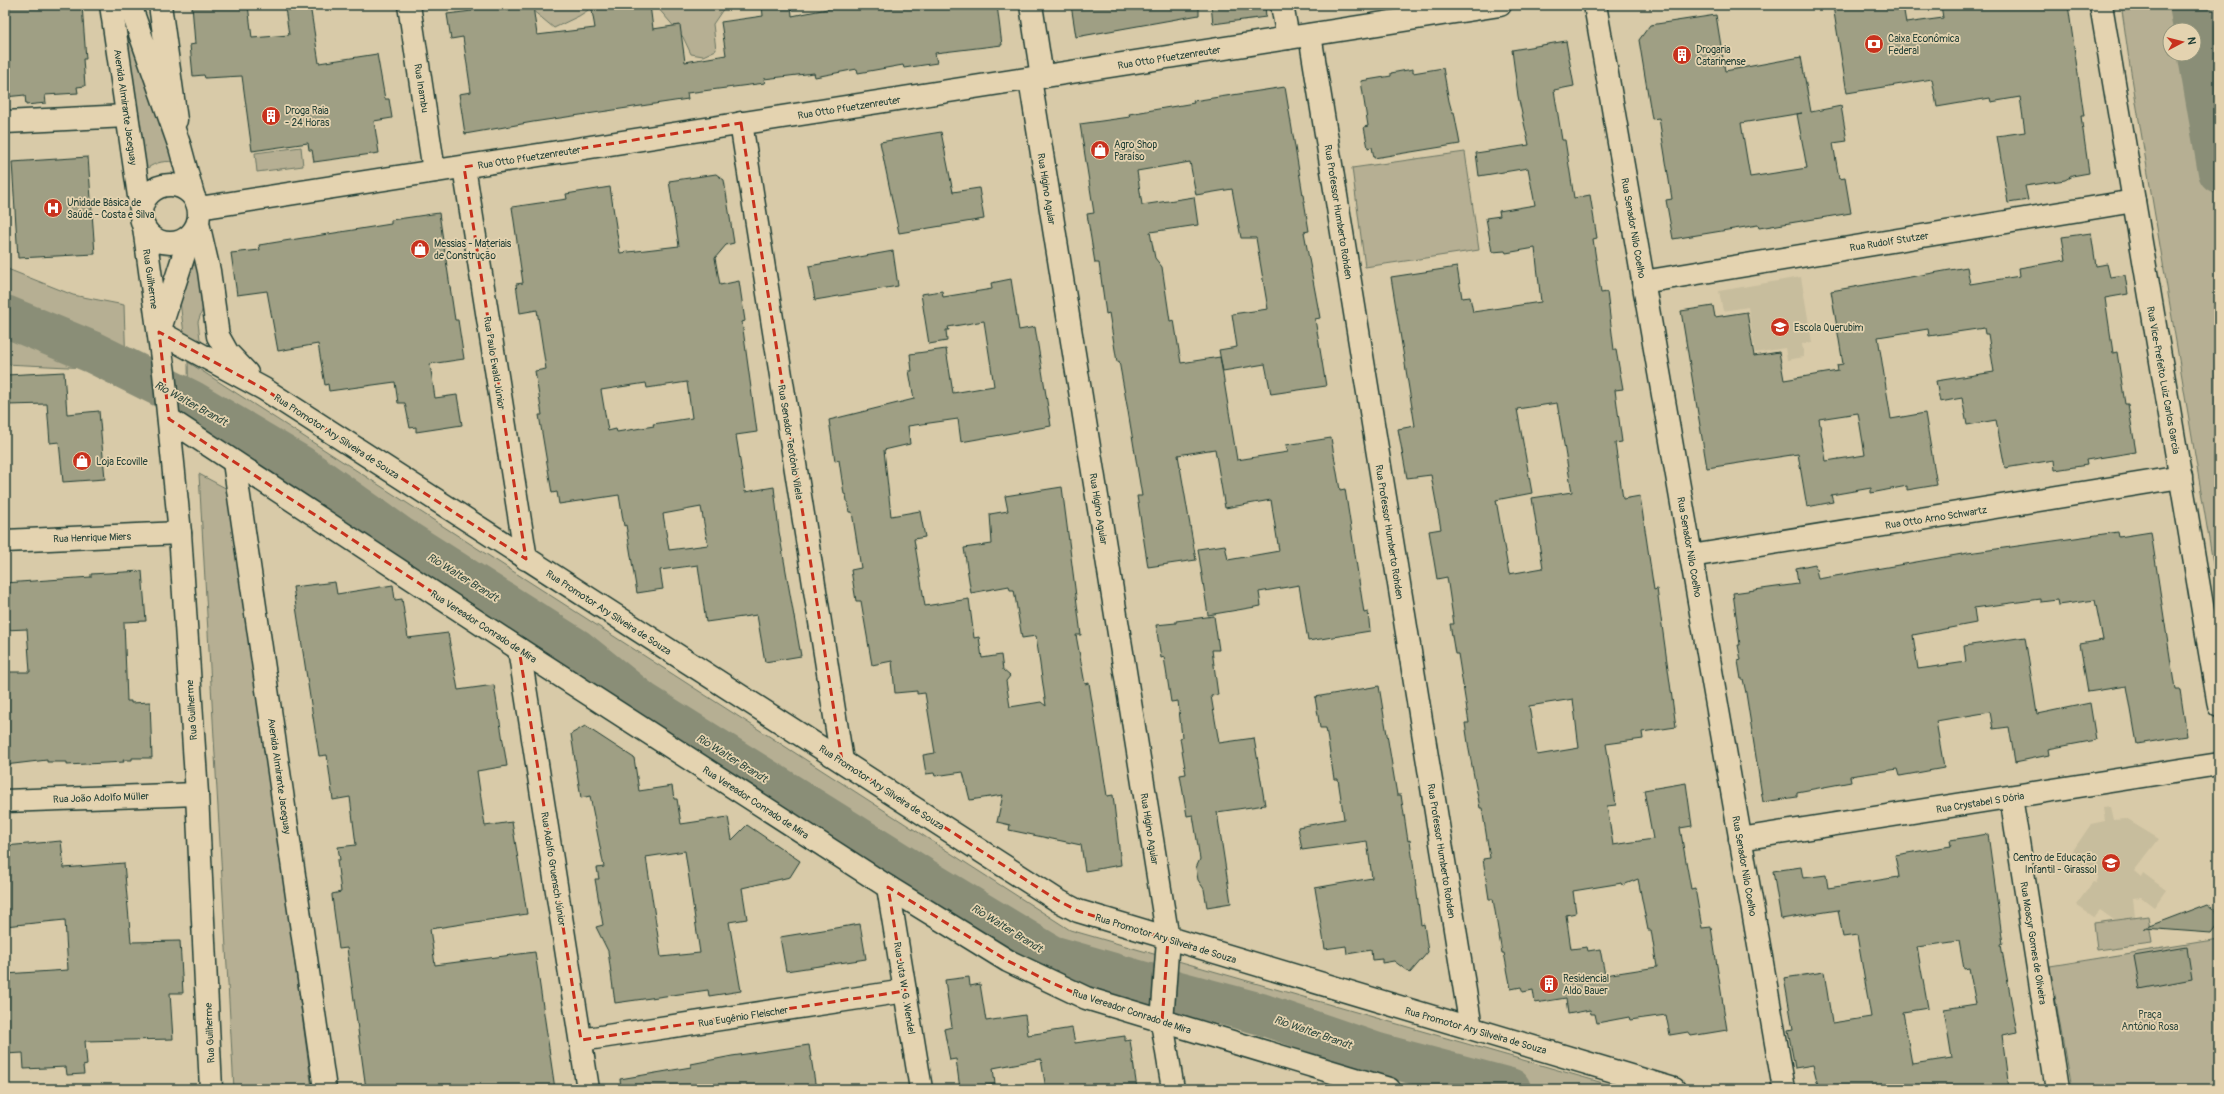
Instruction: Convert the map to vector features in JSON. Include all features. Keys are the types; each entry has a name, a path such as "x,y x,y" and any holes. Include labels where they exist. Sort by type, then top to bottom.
{"street":[{"name":"Avenida Almirante Jaceguay","path":"111,5 142,218"},
{"path":"130,5 180,147"},
{"path":"160,5 180,147 208,271 218,336 233,359 264,389"},
{"name":"Rua Inambu","path":"409,5 434,171"},
{"name":"Rua Higino Aguiar","path":"1031,5 1036,78 1168,939 1162,1022 1173,1089"},
{"path":"1282,5 1288,38"},
{"name":"Rua Otto Pfuetzenreuter","path":"195,215 434,171 1500,5"},
{"name":"Rua Senador Nilo Coelho","path":"1595,5 1784,1089"},
{"name":"Rua Vice-Prefeito Luiz Carlos Garcia","path":"2101,5 2219,706"},
{"name":"Rua Vice-Prefeito Luiz Carlos Garcia","path":"2110,54 2114,5"},
{"name":"Rua Professor Humberto Rohden","path":"1310,35 1471,1028"},
{"path":"5,122 127,116"},
{"name":"Rua Senador Teotônio Vilela","path":"741,123 842,761"},
{"name":"Rua Paulo Ewald Júnior","path":"464,167 526,559"},
{"path":"176,185 195,215 182,241 164,243 149,234 142,218 143,201 149,192 157,187 176,185"},
{"name":"Rua Rudolf Stutzer","path":"1643,282 2134,201"},
{"name":"Rua Guilherme","path":"159,332 195,215"},
{"name":"Rua Guilherme","path":"142,218 159,332 169,413 180,534 212,1089"},
{"name":"Rua Promotor Ary Silveira de Souza","path":"159,332 264,389 1057,900 1078,911 1674,1089"},
{"name":"Rua Vereador Conrado de Mira","path":"169,413 234,462 519,649 888,887 1008,962 1086,998 1389,1089"},
{"name":"Avenida Almirante Jaceguay","path":"234,462 325,1089"},
{"name":"Rua Otto Arno Schwartz","path":"1691,556 2181,477"},
{"name":"Rua Henrique Miers","path":"5,541 180,534"},
{"name":"Rua Adolfo Gruensch Júnior","path":"519,649 588,1089"},
{"name":"Rua Crystabel S Dória","path":"1740,839 2219,764"},
{"name":"Rua João Adolfo Müller","path":"5,801 196,794"},
{"name":"Rua Moacyr Gomes de Oliveira","path":"2011,797 2057,1089"},
{"name":"Rua Juta W. G .Wendel","path":"888,887 922,1089"},
{"name":"Rua Eugênio Fleischer","path":"580,1040 905,991"}],"highlighted area":[{"path":"741,123 842,761 1057,900 1078,911 1168,939 1162,1022 1086,998 1048,981 1008,961 888,887 905,991 581,1040 519,649 169,419 159,332 264,389 526,559 464,167"}],"shaded area":[{"name":"Escola Querubim","path":"1801,277 1812,342 1802,344 1804,357 1787,360 1785,348 1755,353 1748,307 1723,311 1719,291"},
{"name":"Centro de Educação Infantil - Girassol","path":"2111,807 2114,820 2126,819 2159,839 2134,871 2141,877 2143,873 2166,890 2154,907 2141,897 2133,898 2135,917 2114,920 2100,910 2094,917 2076,905 2093,882 2096,883 2099,876 2070,855 2091,824 2105,821 2103,808"}],"green space":[{"path":"120,5 174,162 157,163 143,171"},
{"path":"426,5 515,5 427,9"},
{"path":"526,5 596,5 579,16 554,28"},
{"path":"651,5 726,5 713,24 716,50 703,56 691,54 683,37 657,7"},
{"path":"2123,5 2219,5 2219,599 2129,60 2122,10"},
{"path":"301,147 303,166 257,172 255,153"},
{"path":"1465,152 1479,250 1365,267 1352,168"},
{"path":"200,263 204,305 198,322 200,339 206,349 184,334 179,293 187,268"},
{"path":"5,268 73,295 124,305 126,368 132,370 5,364"},
{"path":"188,362 1070,930 1624,1089 1474,1089 1030,954 189,424"},
{"path":"199,474 231,491 312,1089 234,1089"},
{"path":"2148,916 2152,943 2097,950 2094,923"},
{"name":"Praça Antônio Rosa","path":"2219,939 2219,1089 2071,1089 2050,966"}],"building":[{"path":"5,5 82,5 86,59 83,59 85,86 77,87 78,93 45,95 46,103 26,105 25,95 5,97"},
{"path":"192,5 248,5 252,38 289,35 285,8 310,5 319,63 377,54 385,99 389,99 392,118 374,121 379,153 314,162 312,150 309,150 308,143 252,151 242,76 205,78 204,75 193,76 190,45 195,44"},
{"path":"499,5 500,10 533,6 537,35 595,28 591,5 650,5 653,29 680,25 685,62 726,55 721,22 763,16 762,5 791,5 792,16 847,5 997,5 1002,45 935,53 937,63 904,68 903,65 858,73 857,69 815,77 814,73 764,79 765,83 687,93 688,99 533,122 465,134 459,94 471,92 463,37 451,39 447,14 472,11 471,7"},
{"path":"1071,5 1199,5 1199,15 1076,37"},
{"path":"1211,5 1265,5 1266,17 1213,24"},
{"path":"1903,5 1906,23 1943,18 1941,5 2068,5 2084,116 2081,116 2089,173 2072,176 2065,180 2025,186 2028,200 2008,203 1997,136 2025,132 2020,97 1991,102 1990,98 1937,107 1932,79 1847,93 1833,6"},
{"path":"1716,15 1725,71 1801,57 1811,112 1841,106 1847,141 1833,143 1839,179 1845,178 1851,213 1759,228 1758,225 1673,239 1666,200 1672,199 1659,118 1652,119 1639,40 1650,25","holes":["1802,113 1797,114 1807,168 1750,177 1741,123"]},
{"path":"1566,41 1574,86 1554,90 1562,140 1565,140 1574,198 1590,195 1597,238 1593,239 1601,293 1607,292 1614,350 1616,350 1623,389 1615,390 1622,442 1615,443 1623,499 1640,496 1654,590 1657,589 1676,727 1642,732 1643,739 1606,744 1616,805 1607,806 1613,845 1653,839 1644,790 1686,783 1692,826 1680,828 1691,889 1695,888 1702,928 1711,927 1727,1030 1691,1036 1688,1032 1670,1035 1666,1015 1630,1020 1629,1017 1597,1023 1595,1014 1591,1014 1590,1010 1568,1014 1566,998 1535,1003 1533,990 1523,992 1521,987 1511,989 1504,953 1502,953 1493,899 1489,899 1483,859 1490,858 1482,808 1480,808 1469,750 1465,723 1469,723 1458,654 1455,654 1450,624 1454,624 1447,577 1437,579 1429,531 1441,529 1431,475 1407,478 1398,429 1415,426 1391,277 1457,267 1462,298 1470,297 1473,312 1541,302 1535,248 1506,253 1505,251 1492,252 1486,218 1500,216 1499,211 1535,205 1528,168 1479,176 1476,153 1529,145 1518,96 1512,50","holes":["1557,403 1572,492 1532,498 1543,568 1509,574 1496,500 1532,493 1517,409","1573,699 1579,748 1537,755 1529,706","1638,879 1648,930 1651,930 1657,967 1605,975 1600,949 1588,951 1587,947 1571,949 1566,915 1576,913 1573,891 1622,883 1623,885"]},
{"path":"1443,68 1449,101 1452,112 1454,112 1460,144 1374,158 1372,147 1368,148 1364,127 1368,126 1361,81 1391,76 1391,73 1413,69 1413,73"},
{"path":"1285,87 1309,231 1304,232 1320,318 1315,319 1326,386 1271,394 1265,364 1223,371 1219,350 1237,347 1232,314 1268,309 1256,238 1241,238 1232,189 1196,195 1190,162 1137,171 1142,205 1194,197 1198,225 1150,232 1155,258 1162,267 1170,321 1174,320 1181,363 1220,357 1237,460 1288,452 1286,445 1331,438 1340,490 1345,489 1364,613 1368,612 1370,631 1308,641 1299,585 1259,592 1261,606 1208,615 1198,549 1225,545 1228,560 1279,551 1271,500 1225,508 1215,449 1178,455 1196,560 1148,567 1137,496 1142,496 1128,411 1119,361 1117,362 1109,313 1106,314 1099,263 1095,263 1087,214 1094,213 1080,124 1130,117 1129,114 1194,103 1193,101"},
{"path":"941,132 953,192 979,188 984,219 899,233 880,142"},
{"name":"Unidade Básica de Saúde - Costa e Silva","path":"88,157 95,254 18,258 12,162"},
{"path":"716,174 724,180 734,243 726,245 715,258 720,285 739,281 745,321 742,322 757,432 736,435 745,492 774,487 779,532 801,656 765,662 757,615 706,622 698,565 660,570 663,589 637,593 626,525 624,526 619,495 559,504 557,492 552,493 539,415 542,415 535,371 546,369 537,310 520,313 516,284 523,283 512,207 567,199 566,194 610,187 620,253 679,246 669,181","holes":["687,382 692,418 653,424 654,426 617,432 616,429 608,431 601,390 646,383 647,388","701,507 708,545 669,550 663,514"]},
{"path":"439,213 455,320 458,320 464,359 430,364 435,398 457,395 462,425 416,432 416,427 410,428 405,403 398,403 395,382 329,391 328,384 325,385 318,344 278,351 267,291 237,295 231,253 260,250 259,245 391,224 391,220"},
{"path":"2091,233 2096,266 2107,264 2110,277 2125,275 2128,294 2105,298 2113,353 2117,352 2125,404 2128,404 2136,452 2086,460 2087,465 2055,470 2054,460 2005,468 1996,420 1967,425 1962,398 1940,402 1936,381 1994,372 1988,334 1985,334 1984,328 1929,336 1928,329 1878,337 1891,419 1925,413 1937,485 1907,490 1907,486 1871,493 1871,488 1831,495 1833,502 1807,507 1798,454 1707,468 1681,311 1713,306 1715,317 1747,312 1754,356 1779,352 1784,380 1838,371 1837,365 1843,364 1831,291 1967,267 1970,284 2020,276 2019,268 2066,260 2062,237","holes":["1858,413 1865,455 1826,461 1819,419"]},
{"path":"893,251 898,286 815,300 809,266"},
{"path":"1011,279 1019,330 1035,327 1051,426 961,442 958,419 908,426 910,444 884,450 891,516 920,511 925,537 914,539 925,606 969,599 974,638 979,637 982,658 1001,655 1003,670 1010,676 1006,681 1010,707 1041,702 1046,706 1036,636 1022,638 1014,590 1010,590 1009,586 971,593 964,548 992,544 990,514 1008,511 1005,496 1062,487 1081,635 1076,635 1085,684 1089,683 1107,796 1113,795 1121,865 1085,871 1081,845 1009,830 1010,825 997,822 1003,795 970,800 963,772 935,776 934,773 926,774 923,755 935,753 925,693 917,694 917,691 895,693 892,661 872,665 861,601 856,601 851,570 861,568 852,512 849,512 846,495 844,494 839,460 835,461 829,420 914,399 909,371 912,371 910,354 946,349 953,393 994,386 984,321 948,327 949,330 946,330 947,341 929,344 921,294 942,291 943,297 992,289 991,283"},
{"name":"Loja Ecoville","path":"64,372 67,414 99,411 105,479 63,482 59,442 50,443 47,404 7,405 6,375"},
{"path":"2118,532 2119,537 2151,532 2175,690 2180,690 2187,736 2137,744 2127,686 2088,692 2080,644 2103,640 2095,600 2058,605 2057,600 2041,602 2041,599 1974,608 1976,623 1913,635 1918,669 1966,662 1964,646 2025,637 2037,714 2090,703 2096,740 2048,749 2049,755 2015,762 2009,727 1993,729 1990,712 1936,721 1944,768 1900,776 1898,769 1850,776 1851,782 1797,792 1797,797 1763,802 1746,693 1743,679 1741,679 1738,661 1741,660 1738,645 1740,645 1733,593 1798,584 1796,568 1815,564 1818,579 1968,553"},
{"path":"142,571 146,621 124,622 127,701 131,701 131,703 150,702 152,758 132,758 132,760 123,760 124,762 67,765 67,762 47,762 47,760 5,765 5,672 30,672 27,629 5,630 5,583 91,577 91,574"},
{"path":"335,582 337,594 393,585 395,600 402,599 408,638 448,633 458,690 494,685 507,766 477,771 485,826 512,822 527,914 430,929 435,965 535,952 555,1089 366,1089 347,948 339,949 332,896 332,894 341,892 337,860 340,860 338,847 356,845 350,797 333,800 327,755 319,756 293,587"},
{"path":"1214,616 1219,650 1212,650 1218,695 1211,696 1219,743 1254,738 1265,805 1217,812 1231,903 1207,907 1204,889 1198,880 1196,868 1200,859 1193,815 1187,816 1180,775 1186,774 1180,738 1182,737 1178,701 1171,702 1164,657 1161,658 1156,625"},
{"path":"1379,686 1397,795 1401,795 1408,841 1410,840 1421,925 1424,924 1428,952 1410,973 1394,961 1382,963 1382,959 1372,960 1371,950 1347,954 1346,946 1325,949 1315,888 1372,878 1367,841 1302,850 1298,827 1344,819 1338,779 1334,779 1326,728 1320,728 1315,697"},
{"path":"585,726 634,758 639,791 672,786 674,799 677,799 681,824 728,817 732,840 747,825 800,861 790,877 742,888 747,919 729,922 741,991 709,996 708,990 615,1003 608,951 596,927 603,925 595,879 599,879 597,868 604,867 590,796 581,798 571,734","holes":["685,851 700,953 661,957 646,857"]},
{"path":"1988,834 2003,944 2001,945 2017,1032 2002,1035 2009,1089 1819,1089 1813,1065 1795,1068 1788,1030 1793,1029 1784,978 1824,972 1832,1023 1871,1017 1857,935 1843,937 1838,910 1781,919 1773,871 1801,867 1803,878 1826,875 1828,888 1899,877 1895,855 1951,846 1950,840","holes":["1959,941 1964,969 1969,968 1976,1004 1944,1009 1952,1058 1912,1064 1903,1012 1928,1008 1917,947"]},
{"path":"61,841 64,868 124,863 131,942 180,941 183,993 170,993 173,1039 85,1041 87,1065 83,1066 84,1074 67,1075 66,1067 24,1069 23,1053 5,1054 5,974 68,970 65,920 5,926 5,846"},
{"path":"2207,904 2217,912 2219,922 2211,933 2144,928"},
{"path":"860,924 866,959 786,971 780,937"},
{"path":"2187,947 2192,979 2140,989 2134,956"},
{"path":"969,977 970,986 980,984 986,1021 1025,1015 1028,1035 1072,1028 1075,1043 1125,1036 1125,1041 1130,1040 1137,1089 1046,1089 1041,1059 993,1068 995,1084 960,1089 956,1059 950,1060 944,1029 952,1027 945,980"},
{"path":"809,1045 816,1089 787,1089 787,1085 764,1089 621,1089 620,1079 691,1067 691,1064 732,1056"}],"waterway":[{"path":"2190,5 2219,172"},
{"name":"Rio Walter Brandt","path":"5,316 92,352 191,401 300,466 401,538 577,650 643,703 927,881 1051,956 1261,1014 1378,1054 1510,1089"}],"place":[{"name":"Caixa Econômica Federal","path":"1874,44"},
{"name":"Drogaria Catarinense","path":"1682,55"},
{"name":"Droga Raia - 24 Horas","path":"271,116"},
{"name":"Agro Shop Paraíso","path":"1100,150"},
{"name":"Unidade Básica de Saúde - Costa e Silva","path":"53,208"},
{"name":"Messias - Materiais de Construção","path":"420,249"},
{"name":"Escola Querubim","path":"1780,327"},
{"name":"Loja Ecoville","path":"82,461"},
{"name":"Centro de Educação Infantil - Girassol","path":"2111,863"},
{"name":"Residencial Aldo Bauer","path":"1549,984"}]}
